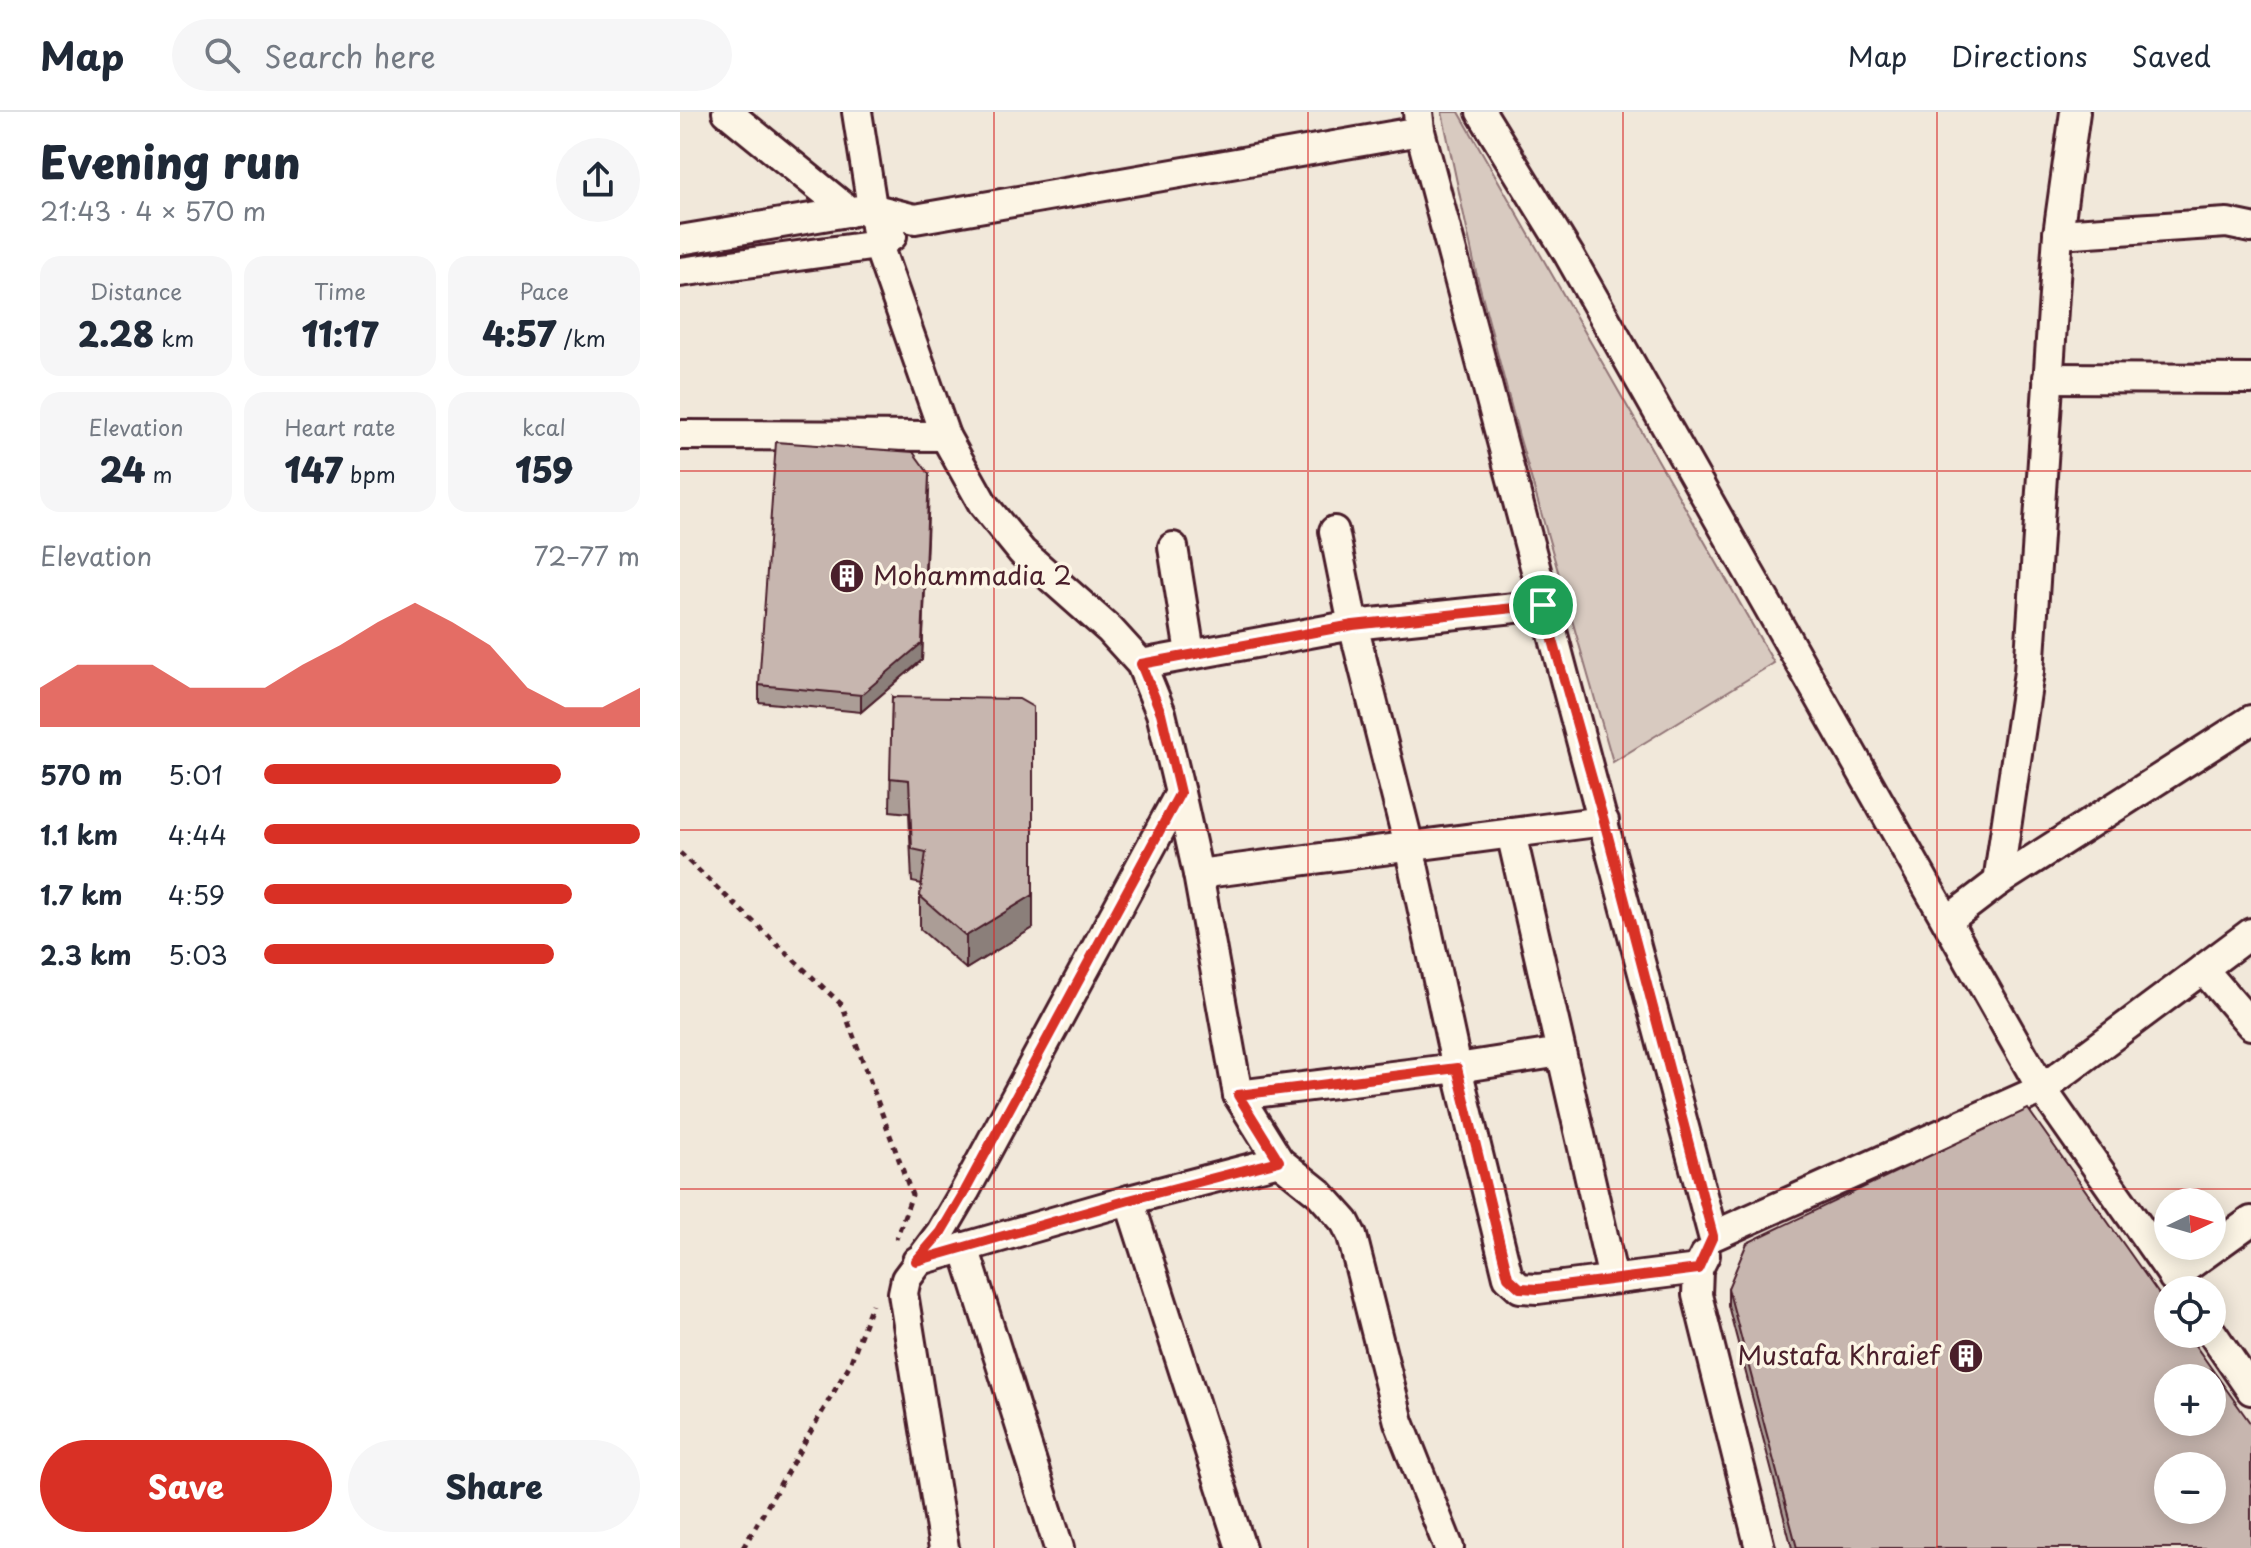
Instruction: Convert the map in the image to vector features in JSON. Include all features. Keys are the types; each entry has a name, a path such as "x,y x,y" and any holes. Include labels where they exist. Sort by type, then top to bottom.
{"street":[{"path":"727,112 861,210"},
{"path":"857,112 861,210 878,245 945,436 983,504 1022,552 1110,630 1141,664 1161,713 1180,793 1238,1095 1279,1161 1319,1193 1345,1222 1352,1236 1399,1422 1449,1548"},
{"path":"1481,112 1569,255 2042,1089 2173,1276"},
{"path":"1998,882 2029,672 2058,234 2075,112"},
{"path":"680,240 861,210 915,219 1419,122 1543,605 1604,821 1713,1236 1698,1269 1697,1295 1760,1548"},
{"path":"680,272 878,245 915,219"},
{"path":"2058,234 2227,223 2251,228"},
{"path":"2048,378 2251,379"},
{"path":"680,435 945,436"},
{"path":"1334,531 1353,625 1409,846 1457,1068 1508,1277 1520,1288 1538,1289 1698,1269"},
{"path":"1173,547 1190,653"},
{"path":"1141,664 1353,625 1543,605"},
{"path":"1947,921 1998,882 2250,722"},
{"path":"904,1257 941,1232 1180,793"},
{"path":"1198,874 1604,821"},
{"path":"1511,833 1613,1279"},
{"path":"1713,1236 2042,1089 2251,933"},
{"path":"2203,969 2251,1025"},
{"path":"1238,1095 1561,1052"},
{"path":"904,1257 964,1247 1279,1161"},
{"path":"1129,1200 1241,1548"},
{"path":"2186,1276 2251,1221"},
{"path":"964,1247 1059,1548"},
{"path":"904,1257 906,1279 903,1293 944,1548"},
{"path":"2222,1348 2251,1390"}],"path":[{"path":"680,853 842,1005 912,1195 904,1257"},
{"path":"743,1548 850,1364 876,1295"}],"shaded area":[{"path":"1442,112 1459,112 1774,663 1613,762 1519,436 1476,272"}],"building":[{"name":"Mohammadia 2","path":"776,442 913,452 929,474 922,643 861,695 759,685"},
{"path":"892,697 1019,699 1033,707 1033,895 966,936 920,896 926,852 912,849 909,780 890,778"},
{"name":"Mustafa Khraief","path":"2028,1109 2154,1287 2154,1348 2197,1348 2208,1364 2154,1364 2154,1436 2226,1436 2226,1389 2251,1424 2251,1548 1797,1548 1728,1288 1747,1243"}],"place":[{"name":"Mohammadia 2","path":"847,576"},
{"name":"Mustafa Khraief","path":"1966,1356"}],"route":[{"path":"1543,605 1604,821 1713,1236 1698,1269 1538,1289 1520,1288 1508,1277 1457,1068 1238,1095 1279,1161 916,1261 941,1232 965,1191 1180,793 1161,713 1141,664 1353,625 1543,605"}]}
